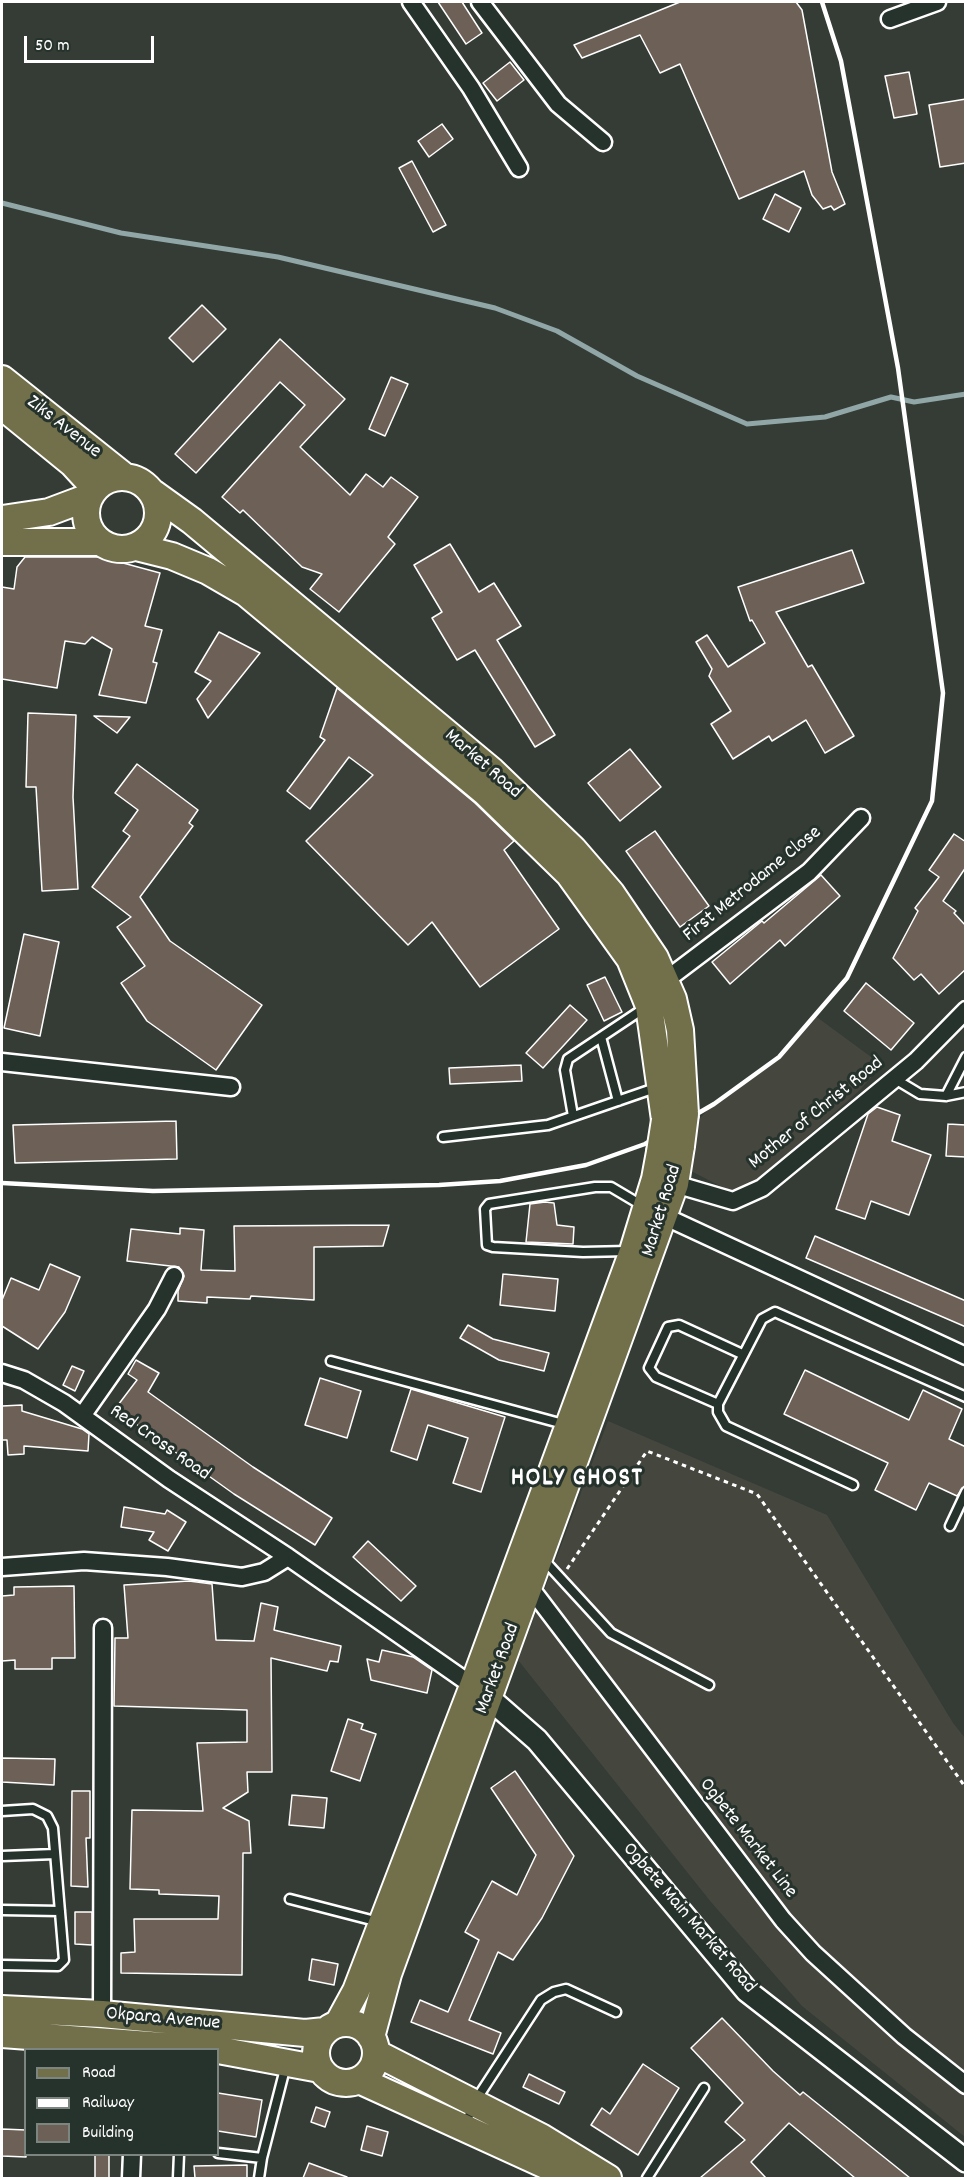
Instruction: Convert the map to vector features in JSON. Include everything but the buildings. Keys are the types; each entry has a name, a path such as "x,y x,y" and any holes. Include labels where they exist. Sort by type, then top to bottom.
{"main road":[{"name":"Ziks Avenue","path":"2,379 125,477"},
{"name":"Ziks Avenue","path":"2,406 73,464 92,493"},
{"path":"2,519 49,512 92,493 114,477 136,479 153,493 158,513 157,524 145,542 135,547 117,549 100,542 2,542"},
{"path":"92,493 87,521 92,533 100,542"},
{"name":"Market Road","path":"153,493 192,521 492,771 573,849 611,893 666,980 680,1030 671,1149 655,1211 540,1556 356,1991 331,2027"},
{"name":"Market Road","path":"135,547 172,556 208,571 246,593 485,792 570,874 630,959 649,1006 661,1085 675,1117"},
{"name":"Market Road","path":"374,2045 388,1974 568,1426 633,1251 655,1211 675,1184 671,1149"},
{"name":"Okpara Avenue","path":"2,2009 102,2014 306,2033 331,2027"},
{"path":"28,2035 30,2010"},
{"path":"469,2115 374,2045 357,2025 331,2027 316,2049 320,2069 338,2082 359,2080 469,2115 541,2137 590,2176"},
{"name":"Okpara Avenue","path":"2,2034 187,2048"},
{"path":"359,2080 371,2069 374,2045"},
{"name":"Okpara Avenue","path":"219,2050 320,2069"}],"street":[{"path":"411,2 471,88 519,168"},
{"path":"480,2 558,104 603,142"},
{"path":"890,19 937,2"},
{"name":"First Metrodame Close","path":"666,980 809,872 861,818"},
{"name":"Mother of Christ Road","path":"675,1184 733,1201 742,1199 762,1188 933,1046 966,1010"},
{"path":"2,1062 231,1087"},
{"path":"655,1211 966,1356"},
{"path":"82,1416 158,1309 174,1276"},
{"name":"Red Cross Road","path":"2,1373 39,1388 82,1416 169,1479 288,1557 481,1692"},
{"path":"2,1567 84,1561 242,1576 264,1572 288,1557"},
{"name":"Ogbete Market Line","path":"529,1586 753,1885 783,1920 813,1953 904,2036 966,2085"},
{"path":"102,2014 103,1628"},
{"name":"Ogbete Main Market Road","path":"481,1692 537,1740 747,1991 966,2161"},
{"path":"131,2178 132,2156"}],"lane":[{"path":"573,1116 566,1065 568,1059 649,1006"},
{"path":"601,1037 618,1101"},
{"path":"946,1096 966,1057"},
{"path":"894,1078 920,1094 946,1096 966,1092"},
{"path":"443,1137 527,1129 573,1116 661,1085"},
{"path":"633,1251 583,1252 493,1247 487,1245 485,1209 489,1204 595,1187 611,1187 655,1211"},
{"path":"853,1485 726,1426 718,1412 718,1404 762,1319 775,1312 966,1397"},
{"path":"718,1404 656,1377 649,1368 668,1327 679,1325 742,1354"},
{"path":"331,1361 568,1426"},
{"path":"950,1526 966,1492"},
{"path":"540,1556 611,1633 709,1685"},
{"path":"2,1811 33,1809 47,1816 53,1827 64,1960 58,1966 2,1965"},
{"path":"2,1856 55,1854"},
{"path":"290,1899 383,1923"},
{"path":"2,1910 60,1911"},
{"path":"469,2115 542,2000 554,1992 566,1989 616,2012"},
{"path":"259,2178 286,2062"},
{"path":"647,2178 704,2088"},
{"path":"219,2152 262,2158"},
{"path":"178,2178 179,2156"}],"path":[{"path":"561,1578 647,1451 757,1494 966,1788"}],"shaded area":[{"path":"814,1015 882,1065 861,1089 740,1196 685,1168 696,1123 711,1106 771,1064"},
{"path":"608,1421 827,1515 953,1723 965,1738 965,2137 802,2006 711,1902 518,1660"}],"waterway":[{"path":"2,203 121,233 278,257 495,308 557,331 637,376 747,424 825,417 891,397 914,402 966,394"}],"railway":[{"path":"2,1183 153,1191 439,1185 500,1181 586,1165 645,1144 714,1104 779,1057 847,978 932,801 943,693 898,368 841,61 822,2"}],"district":[{"name":"HOLY GHOST","path":"577,1480"}]}
